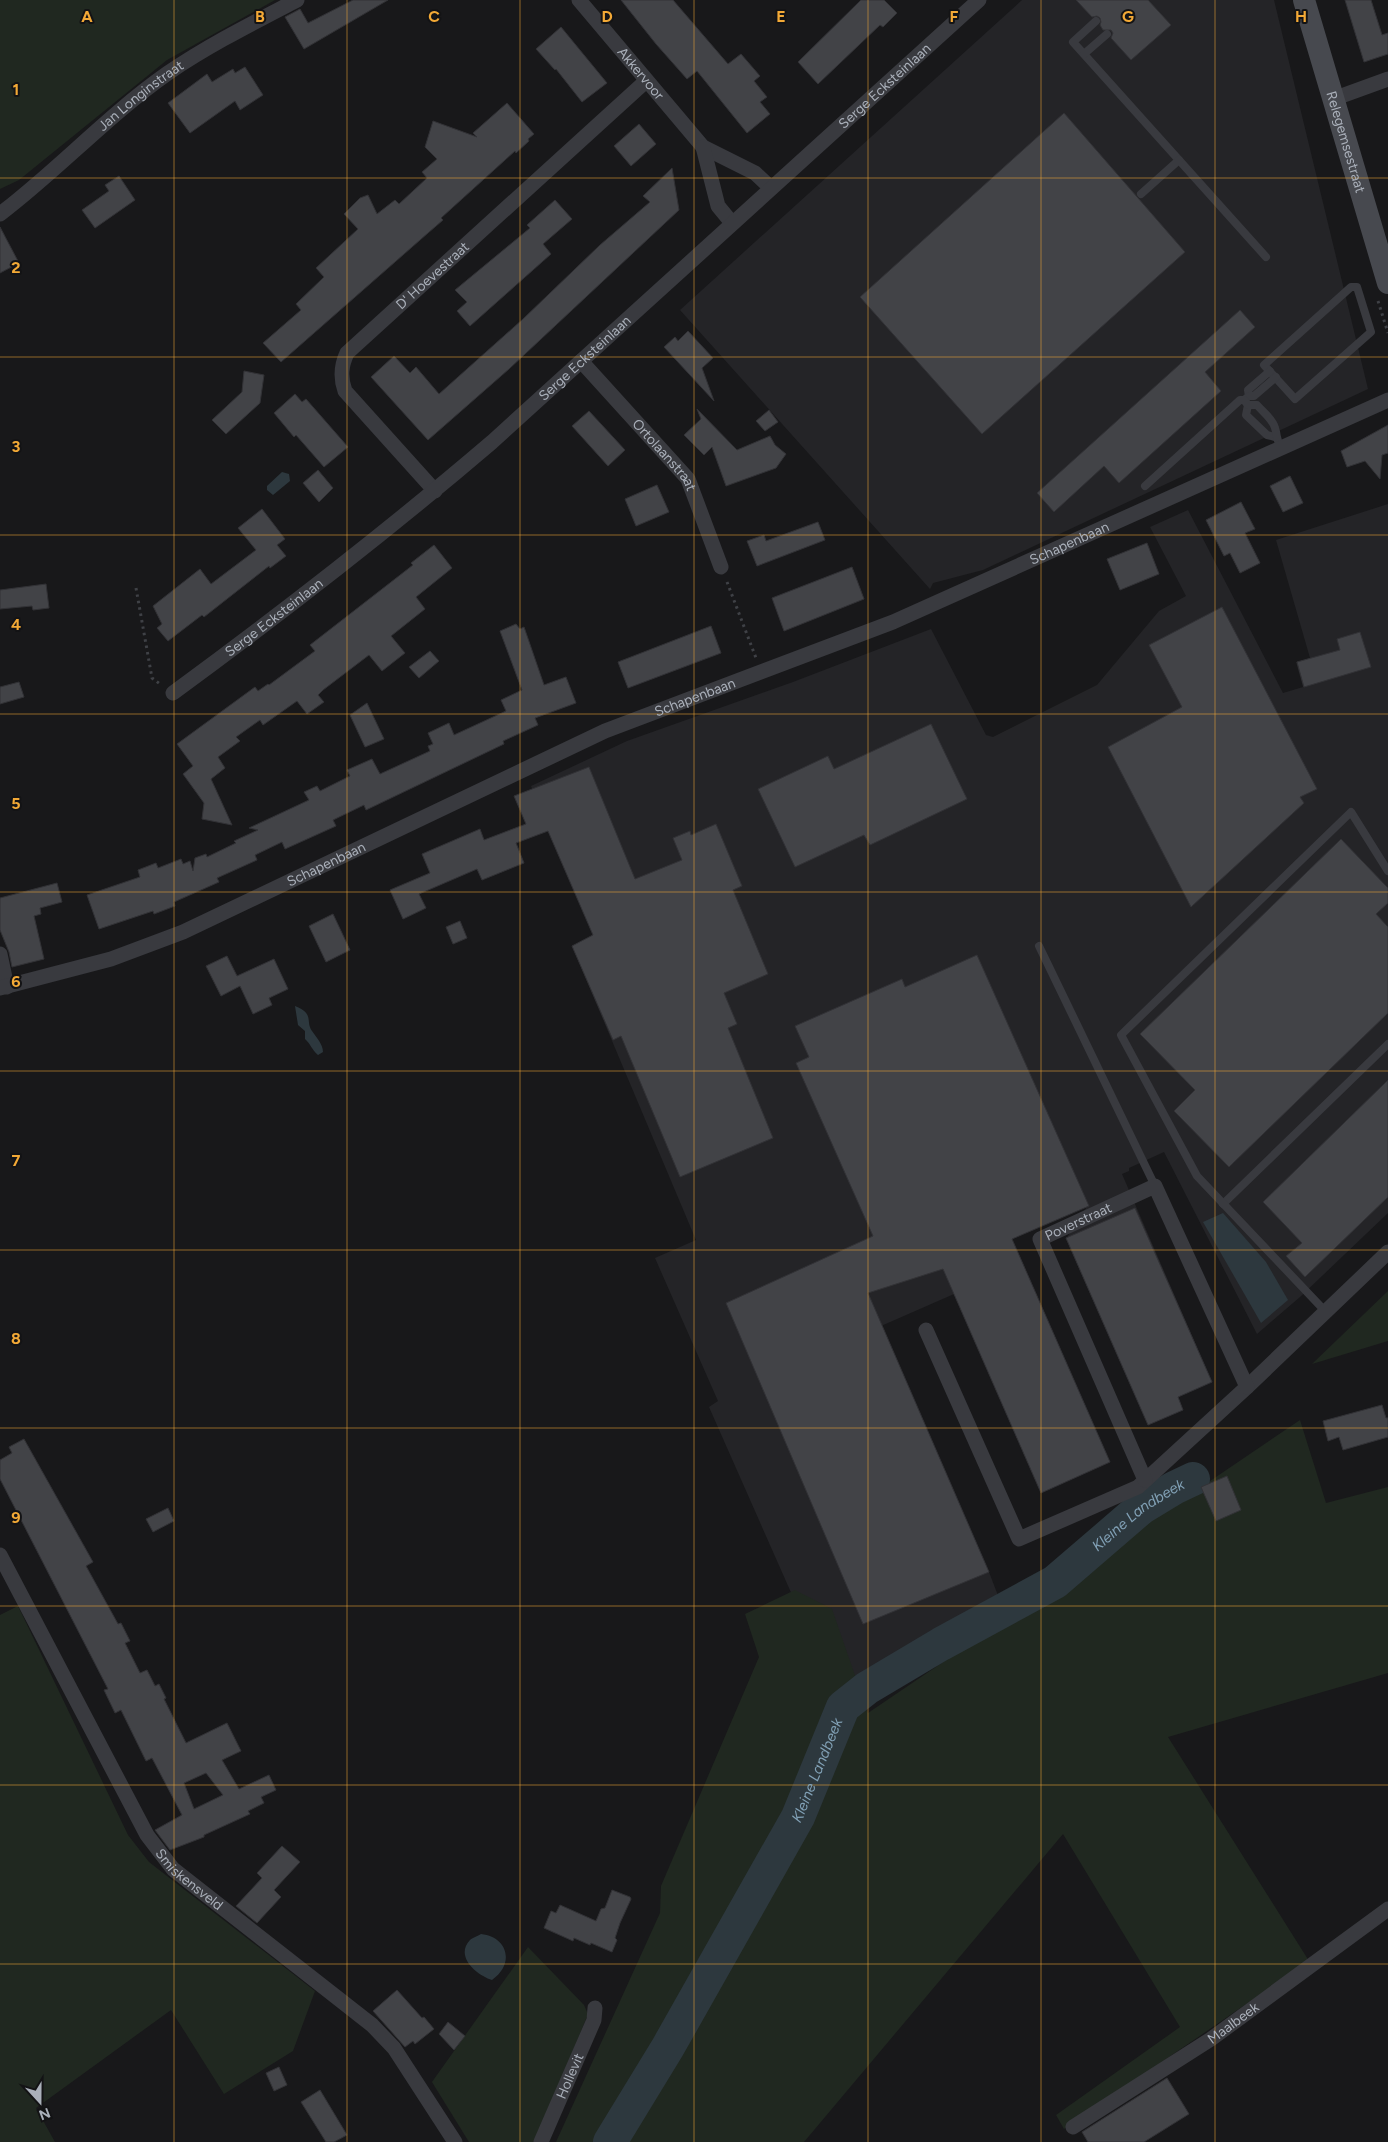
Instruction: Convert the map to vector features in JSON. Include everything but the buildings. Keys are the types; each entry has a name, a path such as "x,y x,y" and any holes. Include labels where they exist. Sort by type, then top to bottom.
{"street":[{"name":"Jan Longinstraat","path":"0,214 30,191 120,112 168,74 217,42 297,0"},
{"name":"Akkervoor","path":"579,0 703,147 755,173 771,188"},
{"name":"Serge Ecksteinlaan","path":"173,693 294,604 435,491 980,0"},
{"name":"Relegemsestraat","path":"1304,0 1388,283"},
{"path":"1333,99 1388,79"},
{"name":"D' Hoevestraat","path":"435,491 346,391 341,375 342,364 348,353 646,81"},
{"name":"Akkervoor","path":"703,147 718,206 732,223"},
{"name":"Ortolaanstraat","path":"581,360 688,480 721,567"},
{"name":"Schapenbaan","path":"4,988 111,959 183,932 606,731 902,618 1278,442 1388,400"},
{"path":"0,954 4,988"},
{"path":"1155,1186 1247,1387"},
{"name":"Poverstraat","path":"1145,1480 1040,1239 1155,1186"},
{"path":"926,1330 1019,1539 1138,1487 1247,1387 1388,1252"},
{"name":"Smiskensveld","path":"0,1555 147,1835 173,1869 372,2025 394,2048 454,2142"},
{"name":"Maalbeek","path":"1073,2127 1211,2039 1388,1909"},
{"name":"Hollevit","path":"541,2142 594,2020 595,2008"}],"lane":[{"path":"1096,21 1073,42 1266,257"},
{"path":"1084,54 1107,34"},
{"path":"1140,194 1179,160"},
{"path":"1351,287 1357,287 1371,332 1295,398 1276,377 1264,365 1351,287"},
{"path":"1270,371 1248,390 1246,415 1267,435 1278,442"},
{"path":"1247,400 1276,377"},
{"path":"1145,486 1240,400 1247,400 1257,405 1272,422 1278,442"},
{"path":"1326,1311 1197,1176 1121,1035 1351,812 1388,871"},
{"path":"1039,946 1155,1186"},
{"path":"1223,1204 1388,1044"}],"path":[{"path":"721,567 754,651 760,673"},
{"path":"136,588 152,678 173,693"}],"shaded area":[{"path":"0,0 275,0 167,60 19,180 0,189"},
{"path":"1022,0 1274,0 1368,389 983,570 933,583 930,589 680,310"},
{"path":"282,472 289,474 290,481 273,495 267,490 267,486"},
{"path":"1388,504 1388,1213 1300,1297 1257,1334 1164,1152 1129,1168 1129,1171 1122,1174 1212,1382 1178,1397 1183,1410 1148,1425 1066,1239 1088,1205 1012,1239 1110,1462 1041,1493 954,1294 881,1326 989,1572 1002,1606 956,1631 854,1696 793,1597 709,1407 718,1401 655,1258 696,1240 572,946 593,935 531,786 627,741 793,682 931,629 986,735 993,737 1097,685 1159,611 1186,596 1150,527 1188,510 1283,693 1303,687 1296,662 1310,658 1276,540"},
{"path":"295,1006 305,1012 310,1027 321,1043 323,1052 318,1055 305,1039 305,1031 298,1025"},
{"path":"1223,1213 1266,1262 1288,1300 1261,1323 1203,1222"},
{"path":"1388,1291 1388,1341 1312,1364"},
{"path":"1300,1420 1326,1503 1388,1487 1388,1673 1168,1737 1309,1961 1064,2129 1056,2115 1180,2027 1063,1834 804,2142 556,2142 660,1913 661,1886 759,1657 745,1614 795,1590 832,1609 868,1713"},
{"path":"18,1606 128,1835 149,1862 315,1991 293,2051 224,2094 171,2010 36,2108 55,2142 0,2142 0,1615"},
{"path":"481,1934 497,1940 505,1952 504,1966 492,1980 475,1970 466,1959 466,1946 470,1940"},
{"path":"528,1947 584,2005 588,2014 536,2142 469,2142 432,2082"}],"waterway":[{"name":"Kleine Landbeek","path":"610,2142 668,2047 798,1817 843,1707 867,1688 941,1644 1055,1582 1141,1508 1193,1479"}]}
